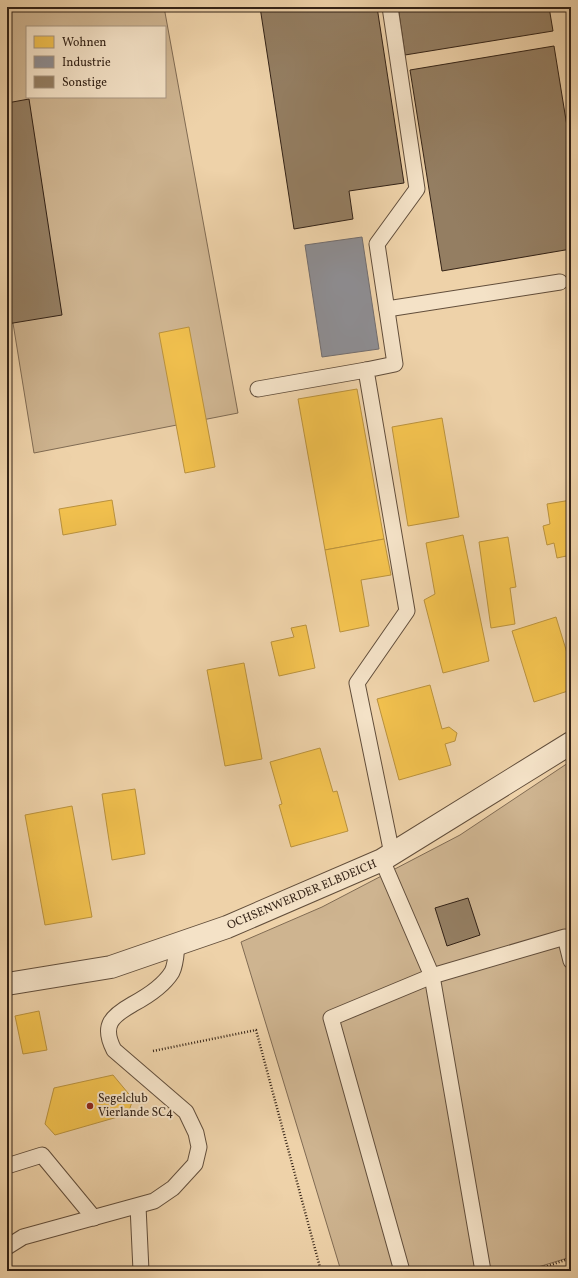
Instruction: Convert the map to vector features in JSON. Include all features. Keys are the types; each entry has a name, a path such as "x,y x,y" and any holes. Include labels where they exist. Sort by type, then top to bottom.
{"street":[{"name":"OCHSENWERDER ELBDEICH","path":"7,984 111,968 227,927 387,857 571,743"}],"lane":[{"path":"258,389 395,364 377,244 416,190 390,7"},
{"path":"387,309 560,282"},
{"path":"366,370 407,611 358,683 387,857 432,976 483,1271"},
{"path":"402,1271 331,1018 432,976 565,937 571,961"},
{"path":"7,1247 23,1237 154,1201 172,1188 195,1164 199,1147 196,1133 186,1112 114,1050 108,1035 108,1030 112,1020 120,1010 134,1004 163,982 171,973 175,963 177,945"},
{"path":"7,1166 42,1155 94,1218"},
{"path":"138,1206 141,1271"}],"path":[{"path":"114,1050 157,1052 256,1030 322,1271"},
{"path":"533,1271 571,1258"}],"shaded area":[{"path":"7,7 164,7 238,413 34,453 7,286"},
{"path":"571,761 571,1257 525,1271 341,1271 241,942 322,907 460,835"}],"building: Wohnen":[{"path":"189,327 215,467 185,473 159,333"},
{"path":"357,389 384,539 325,550 298,399"},
{"path":"442,418 459,517 408,526 392,427"},
{"path":"112,500 116,525 63,535 59,509"},
{"path":"571,500 571,555 557,558 554,543 547,545 543,526 550,524 547,504"},
{"path":"463,535 489,661 443,673 424,600 435,594 426,543"},
{"path":"508,537 516,587 510,588 515,624 491,628 479,542"},
{"path":"384,539 391,575 361,580 369,626 340,632 325,550"},
{"path":"556,617 571,666 571,690 534,702 512,631"},
{"path":"306,625 315,668 279,676 271,642 294,637 291,628"},
{"path":"244,663 262,759 225,766 207,670"},
{"path":"430,685 442,729 449,727 457,733 455,741 445,744 451,765 399,780 377,699"},
{"path":"320,748 333,792 337,791 348,831 291,847 279,805 282,804 270,762"},
{"path":"7,769 9,786 7,786"},
{"path":"135,789 145,854 112,860 102,794"},
{"path":"72,806 92,917 45,925 25,815"},
{"path":"39,1011 47,1050 23,1054 15,1016"},
{"name":"Segelclub Vierlande SC4","path":"113,1075 133,1099 128,1114 55,1135 45,1124 54,1088"}],"building: Industrie":[{"path":"362,237 379,349 322,357 305,245"}],"building: Sonstige":[{"path":"260,7 377,7 404,183 349,191 353,219 294,229"},
{"path":"398,7 549,7 553,31 405,55"},
{"path":"554,46 571,151 571,249 442,271 410,70"},
{"path":"29,99 62,315 7,324 7,103"},
{"path":"468,898 480,935 447,946 435,908"}],"place":[{"name":"Segelclub Vierlande SC4","path":"90,1106"}]}
